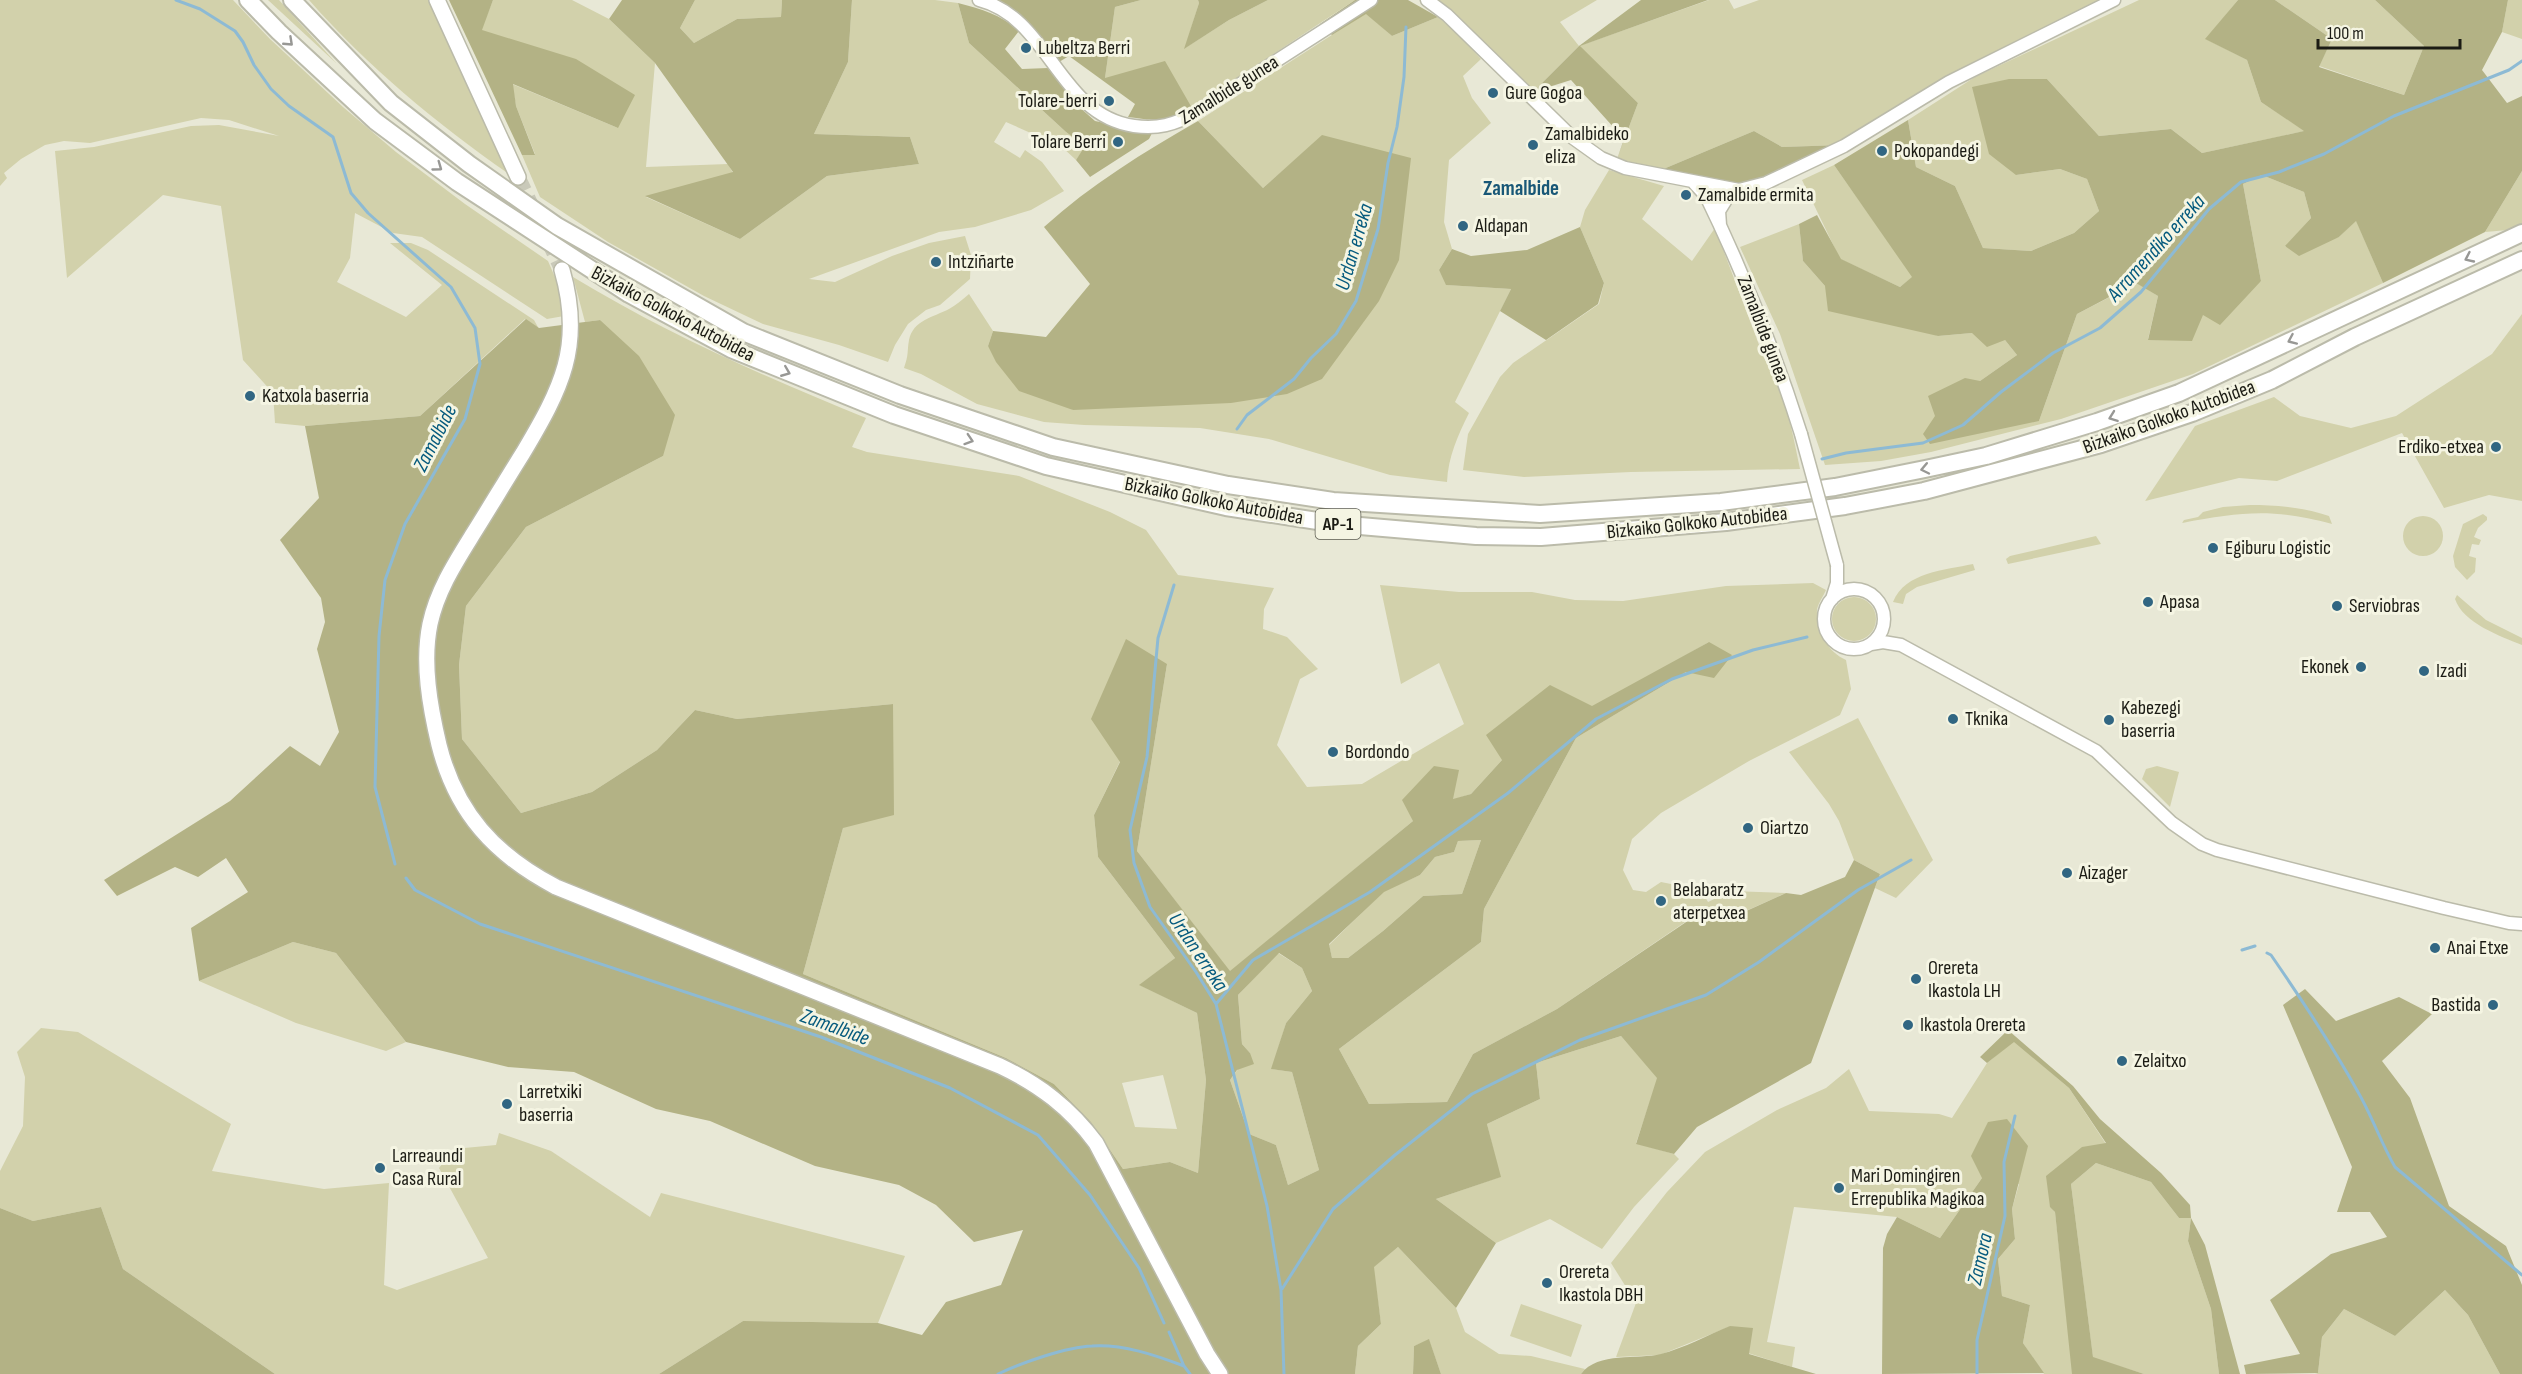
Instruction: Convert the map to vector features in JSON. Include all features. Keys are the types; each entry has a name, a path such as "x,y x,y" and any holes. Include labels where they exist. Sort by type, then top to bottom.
{"highway":[{"name":"Bizkaiko Golkoko Autobidea","path":"248,0 375,121 457,182 629,294 731,349 894,415 1046,466 1226,507 1337,524 1476,536 1541,537 1726,522 1845,506 1924,491 2101,444 2192,413 2272,380 2355,337 2522,260"},
{"name":"Bizkaiko Golkoko Autobidea","path":"291,0 391,103 469,164 557,226 743,332 900,395 1053,447 1228,484 1333,501 1540,514 1721,502 1835,487 1986,456 2097,422 2179,393 2522,233"}],"main road":[{"path":"437,0 518,177"},
{"path":"562,270 569,294 571,316 568,352 560,386 539,426 446,579 430,623 428,671 434,720 443,758 461,803 475,823 501,852 556,887 1000,1066 1023,1077 1055,1098 1080,1122 1096,1143 1207,1354 1220,1374"}],"street":[{"name":"Zamalbide gunea","path":"979,0 1001,8 1018,20 1035,38 1072,89 1097,112 1128,125 1158,128 1179,122 1195,113 1371,0"},
{"path":"1427,0 1448,15 1573,138 1590,150 1625,168 1707,186 1738,190 1766,183 1834,151 1949,82 2114,0"},
{"name":"Zamalbide gunea","path":"1694,183 1703,191 1720,225 1767,332 1801,434 1837,565"},
{"path":"1707,186 1714,193 1720,225"},
{"path":"1719,211 1727,198 1738,190"},
{"path":"1837,565 1848,579 1879,602 1884,620 1893,635 1906,648"},
{"path":"1837,565 1837,583 1824,620 1826,631 1832,640 1850,649 1889,642 1906,648 2096,751 2172,823 2202,844 2217,850 2444,908 2522,924"},
{"path":"1831,600 1841,592 1861,590"},
{"path":"1871,644 1881,634 1884,620"}],"green space":[{"path":"0,0 233,0 270,39 343,107 396,152 465,204 548,261 557,282 564,316 547,319 422,237 393,233 355,213 350,258 337,282 406,317 442,285 390,243 411,243 428,250 534,320 539,329 525,319 420,416 305,426 275,423 273,393 243,360 221,206 163,195 67,278 55,151 94,147 191,126 219,125 279,136 229,120 201,118 90,143 64,141 45,145 21,159 4,173 7,178 0,186"},
{"path":"268,0 279,0 336,63"},
{"path":"309,0 430,0 509,174 455,135 404,93 355,48"},
{"path":"493,0 572,0 609,19 655,63 646,167 728,164 733,173 646,197 740,239 827,176 919,164 910,137 814,134 848,62 852,0 935,0 958,3 969,43 1066,132 1086,146 1076,160 1062,147 1006,122 994,142 1020,158 1025,150 1042,162 1064,191 1031,210 975,227 939,232 809,279 835,282 892,256 929,243 965,236 971,255 970,279 940,305 926,310 908,324 888,362 839,345 763,324 704,296 608,242 540,197 522,155 535,154 516,106 512,84 618,128 481,30"},
{"path":"695,0 782,0 781,17 737,19 694,43 680,28"},
{"path":"1141,0 1198,0 1185,48 1229,20 1268,0 1355,0 1192,108 1105,78 1115,7"},
{"path":"1437,0 1597,0 1560,22 1579,46 1533,92"},
{"path":"1709,0 1729,0 1734,9 1759,0 2108,0 1841,145 1782,147 1754,131 1661,170 1617,159 1638,103 1579,46"},
{"path":"2139,0 2238,0 2206,39 2247,60 2261,102 2305,131 2202,153 2171,129 2099,136 2047,79 2016,175 2060,169 2087,179 2099,211 2074,233 2031,251 1983,248 1955,186 1916,167 1908,120 1975,77"},
{"path":"2275,0 2375,0 2424,46 2404,95 2319,66 2332,39"},
{"path":"2508,0 2522,0 2522,39 2502,32"},
{"path":"1366,13 1392,36 1438,17 1457,33 1481,59 1463,76 1472,98 1491,123 1449,160 1444,222 1452,249 1439,270 1447,285 1511,289 1455,402 1469,413 1457,438 1447,482 1390,475 1269,439 1200,428 1044,422 977,404 921,374 904,368 909,340 915,328 925,320 952,307 969,294 993,331 988,346 1073,410 1322,136 1263,188 1198,121"},
{"path":"1834,165 1913,277 1900,287 1840,259 1802,180"},
{"path":"1609,170 1664,186 1642,219 1692,261 1715,228 1764,358 1783,397 1800,469 1631,472 1524,477 1463,470 1468,434 1500,377 1513,363 1599,304 1604,283 1580,227 1585,210"},
{"path":"2522,171 2522,225 2508,230 2485,232"},
{"path":"2262,175 2304,192 2311,218 2285,247 2339,237 2356,220 2383,283 2193,374 2061,419 1931,452 1881,461 1825,465 1780,334 1740,247 1799,224 1803,261 1825,286 1938,336 1972,333 2005,340 2017,355 1980,381 2039,421 2077,314 2137,283 2158,296 2148,339 2203,315 2261,281 2243,184"},
{"path":"573,277 608,298 717,354 866,418 852,447 867,452 1019,476 1110,512 1146,530 1178,575 1274,588 1264,609 1263,629 1287,637 1318,669 1300,679 1277,745 1307,787 1362,784 1464,724 1439,663 1401,684 1380,585 1459,592 1532,592 1575,600 1623,601 1726,586 1813,583 1826,590 1817,610 1821,634 1829,647 1846,660 1851,689 1840,715 1749,761 1661,813 1632,839 1623,870 1633,890 1646,892 1661,882 1701,890 1708,902 1731,891 1786,893 1721,922 1703,910 1557,1009 1473,1054 1447,1102 1369,1104 1339,1049 1481,942 1484,909 1576,738 1686,672 1709,642 1502,760 1471,794 1452,800 1413,821 1230,972 1137,851 1167,664 1094,815 1098,857 1175,958 1140,985 1197,1013 1206,1080 1198,1173 1170,1162 1123,1169 1091,1122 1054,1084 1006,1058 803,974 843,828 893,704 737,719 695,710 657,750 592,792 521,813 462,739 459,665 466,606 526,527 663,456 600,320 585,322","holes":["1163,1075 1177,1129 1135,1127 1122,1083"]},
{"path":"2522,314 2522,501 2489,495 2444,508 2402,433 2277,481 2239,478 2145,501 2195,426 2274,397 2300,416 2351,428 2396,416 2492,354"},
{"path":"2250,505 2309,510 2329,516 2332,524 2292,516 2257,513 2182,523 2184,520 2198,517 2203,512 2223,507"},
{"path":"2483,514 2487,520 2478,528 2474,537 2481,540 2479,545 2472,544 2469,556 2476,558 2475,572 2467,580 2455,567 2453,556 2463,524"},
{"path":"2423,516 2431,517 2437,522 2442,528 2442,544 2437,550 2431,555 2423,556 2415,555 2409,550 2404,544 2403,536 2404,528 2409,522 2415,517"},
{"path":"2096,536 2101,544 2008,564 2006,559 2010,556"},
{"path":"1973,564 1975,570 1917,587 1906,594 1903,604 1893,602 1899,592 1916,578"},
{"path":"2457,595 2486,620 2522,638 2522,645 2474,622 2459,607 2455,599"},
{"path":"1854,597 1863,598 1870,603 1875,610 1875,628 1870,635 1863,640 1854,641 1845,640 1838,635 1833,628 1832,619 1833,610 1838,603 1845,598"},
{"path":"1858,718 1933,860 1896,898 1875,888 1880,874 1854,860 1839,821 1829,804 1789,752"},
{"path":"2157,766 2179,772 2170,807 2142,779 2146,769"},
{"path":"1481,840 1462,894 1423,896 1348,958 1332,958 1329,945 1384,891 1420,875 1435,857 1454,852 1458,841"},
{"path":"293,942 336,953 406,1042 386,1051 296,1023 199,981"},
{"path":"1278,953 1302,968 1312,991 1286,1023 1272,1069 1292,1072 1319,1170 1288,1185 1276,1145 1249,1134 1230,1080 1250,1053 1242,1044 1238,995"},
{"path":"41,1028 78,1032 231,1124 212,1171 324,1189 389,1183 384,1285 397,1290 488,1258 439,1168 454,1149 496,1145 499,1133 551,1151 650,1217 661,1193 905,1256 878,1323 743,1321 659,1374 275,1374 123,1269 101,1207 33,1221 0,1208 0,1171 23,1126 25,1077 17,1052"},
{"path":"1621,1036 1658,1078 1636,1143 1674,1154 1679,1159 1634,1207 1602,1249 1550,1219 1496,1243 1436,1199 1500,1177 1487,1124 1540,1099 1536,1063"},
{"path":"2014,1041 2069,1088 2106,1144 2050,1206 2055,1212 2073,1374 2044,1374 2023,1343 2030,1305 2002,1296 1998,1259 2015,1239 2012,1209 2019,1184 1982,1178 1940,1238 1897,1217 1794,1207 1767,1342 1795,1347 1792,1367 1748,1353 1731,1326 1660,1355 1616,1357 1636,1303 1611,1263 1667,1192 1705,1152 1777,1110 1826,1088 1849,1069 1869,1111 1939,1114 1952,1118 1987,1063"},
{"path":"2096,1163 2151,1182 2179,1218 2191,1218 2188,1241 2211,1309 2219,1374 2144,1374 2093,1358 2071,1184"},
{"path":"1398,1247 1456,1308 1465,1332 1499,1354 1531,1356 1585,1369 1581,1374 1441,1374 1429,1340 1414,1346 1413,1374 1355,1374 1358,1346 1381,1324 1373,1267"},
{"path":"2445,1290 2468,1315 2500,1374 2315,1374 2318,1373 2322,1337 2344,1309 2395,1336"},
{"path":"1521,1304 1582,1325 1571,1357 1510,1336"}],"shaded area":[{"path":"449,0 493,0 482,30 576,59 635,95 618,128 513,84 516,106 535,155 522,155"},
{"path":"622,0 695,0 680,28 694,43 737,19 781,17 782,0 852,0 848,62 814,134 910,137 919,164 827,176 740,239 645,196 733,172 655,63 609,19"},
{"path":"996,0 1141,0 1115,7 1105,78 1165,61 1192,108 1161,120 1128,117 1135,104 1069,56 1059,62 1017,12"},
{"path":"1198,0 1268,0 1229,20 1184,49"},
{"path":"1355,0 1408,0 1438,17 1392,36 1366,14 1332,35 1320,24"},
{"path":"1641,0 1708,0 1580,46 1638,103 1617,159 1624,139 1571,80 1533,92 1579,46"},
{"path":"2238,0 2275,0 2332,39 2319,67 2404,95 2424,46 2375,0 2508,0 2502,32 2482,70 2507,103 2522,96 2522,171 2485,232 2383,283 2356,221 2339,237 2299,256 2285,246 2311,218 2304,192 2262,175 2243,184 2261,281 2220,325 2203,315 2192,341 2148,340 2158,296 2136,283 2077,314 2039,421 1930,444 1923,434 1935,416 1928,396 1965,378 1980,381 2017,355 2005,340 1987,347 1972,333 1938,336 1828,311 1825,286 1803,261 1799,224 1817,215 1841,259 1900,287 1912,277 1834,165 1908,120 1916,167 1955,186 1983,248 2031,251 2074,233 2099,211 2087,179 2060,169 2016,175 1989,154 1972,87 2009,79 2047,79 2099,136 2171,129 2202,153 2304,131 2261,102 2247,60 2205,39"},
{"path":"958,3 983,10 1019,31 1005,49 1022,69 1048,68 1077,105 1095,121 1152,133 1149,139 1090,177 1076,160 1085,146 1066,132 969,43"},
{"path":"1198,121 1263,188 1322,135 1411,158 1399,260 1379,301 1322,379 1287,394 1231,403 1073,410 1019,391 996,362 988,346 993,331 1046,337 1090,284 1044,227 1118,170"},
{"path":"1754,131 1782,147 1841,145 1743,186 1661,170"},
{"path":"1580,227 1604,283 1598,304 1546,340 1500,311 1511,289 1446,285 1439,270 1452,249 1471,256 1527,250"},
{"path":"526,319 539,328 600,320 639,356 675,415 663,456 526,527 466,606 459,665 462,739 521,813 592,792 657,750 695,710 737,719 893,704 894,815 843,828 803,974 1006,1058 1054,1084 1091,1122 1123,1169 1170,1162 1198,1173 1206,1080 1197,1013 1139,985 1175,958 1098,857 1094,815 1120,762 1091,719 1126,639 1167,664 1137,851 1230,971 1413,821 1402,800 1434,766 1459,770 1453,799 1471,794 1502,760 1486,735 1550,685 1592,706 1709,642 1732,655 1714,678 1686,672 1576,738 1484,909 1481,942 1339,1049 1369,1104 1447,1102 1473,1054 1557,1009 1704,910 1722,922 1786,893 1801,895 1845,877 1854,860 1880,874 1811,1063 1697,1127 1674,1154 1636,1144 1657,1078 1621,1036 1536,1063 1540,1099 1487,1124 1501,1177 1436,1199 1496,1243 1456,1308 1398,1247 1374,1267 1381,1324 1358,1346 1355,1374 659,1374 743,1321 878,1323 922,1335 946,1302 1001,1285 1023,1230 974,1242 936,1205 899,1185 815,1166 710,1121 656,1109 574,1072 508,1067 406,1042 336,953 293,942 199,981 191,928 248,892 226,858 198,877 175,867 117,896 104,880 230,801 290,746 320,766 339,732 317,649 325,622 321,598 280,540 319,498 305,426 420,416","holes":["1481,840 1462,894 1423,896 1348,958 1332,958 1329,944 1384,892 1420,875 1435,857 1454,852 1458,841","1279,953 1302,968 1312,991 1286,1023 1271,1069 1292,1072 1319,1170 1288,1185 1276,1145 1249,1134 1230,1080 1237,1070 1254,1064 1250,1053 1242,1044 1238,995"]},
{"path":"2305,989 2336,1021 2399,997 2432,1014 2382,1061 2410,1098 2449,1206 2506,1246 2522,1285 2522,1374 2500,1374 2468,1315 2445,1290 2395,1336 2344,1309 2322,1337 2318,1373 2246,1374 2244,1365 2300,1354 2270,1300 2331,1254 2387,1237 2370,1212 2337,1212 2352,1167 2283,1005"},
{"path":"2008,1030 2073,1086 2100,1119 2161,1173 2190,1205 2191,1218 2179,1218 2151,1182 2096,1163 2071,1184 2093,1357 2144,1374 2072,1374 2055,1212 2050,1207 2046,1176 2082,1147 2106,1143 2069,1088 2014,1042 1987,1063 1980,1057"},
{"path":"2007,1119 2028,1146 2012,1209 2015,1239 1998,1259 2002,1296 2030,1305 2023,1343 2044,1373 1882,1374 1883,1248 1887,1234 1897,1217 1940,1238 1982,1178 1971,1156 1988,1122"},
{"path":"101,1207 123,1269 275,1374 0,1374 0,1208 33,1221"},
{"path":"2191,1218 2205,1245 2240,1374 2219,1374 2211,1309 2188,1241"},
{"path":"1730,1326 1753,1328 1749,1354 1816,1374 1581,1374 1597,1362 1661,1354"},
{"path":"1429,1339 1441,1374 1413,1374 1414,1346"}],"waterway":[{"name":"Zamalbide","path":"176,0 200,9 235,31 271,89 289,106 333,137 351,193 368,213 451,287 475,328 480,364 465,419 405,524 385,580 379,636 375,787 395,864"},
{"name":"Urdan erreka","path":"1237,429 1247,415 1294,379 1311,358 1336,334 1356,301 1378,229 1388,163 1397,127 1404,77 1406,27"},
{"name":"Arramendiko erreka","path":"1822,459 1846,453 1923,443 1963,425 2001,392 2053,353 2100,328 2141,292 2209,209 2241,182 2279,172 2324,154 2394,116 2509,70 2522,61"},
{"name":"Urdan erreka","path":"1174,585 1158,638 1147,757 1130,830 1134,863 1150,907 1216,1004 1267,1206 1281,1290 1284,1374"},
{"path":"1216,1004 1253,960 1370,892 1508,793 1596,719 1672,679 1753,650 1807,637"},
{"path":"1282,1289 1333,1209 1395,1155 1472,1094 1580,1040 1706,995 1759,962 1858,890 1911,860"},
{"name":"Zamalbide","path":"406,878 415,890 480,924 821,1037 950,1088 1038,1135 1090,1195 1139,1268 1164,1323"},
{"path":"2242,950 2255,946"},
{"path":"2267,953 2283,972 2338,1057 2363,1101 2395,1167 2522,1275"},
{"name":"Zamora","path":"1977,1374 1977,1340 2005,1216 2004,1162 2015,1116"},
{"name":"Zamalbide","path":"1169,1332 1190,1374"},
{"path":"998,1374 1044,1356 1092,1346 1127,1349 1184,1366"}],"tunnel":[{"path":"518,177 562,270"}],"place":[{"name":"Lubeltza Berri","path":"1026,48"},
{"name":"Gure Gogoa","path":"1493,93"},
{"name":"Tolare-berri","path":"1109,101"},
{"name":"Tolare Berri","path":"1118,142"},
{"name":"Zamalbideko eliza","path":"1533,145"},
{"name":"Pokopandegi","path":"1882,151"},
{"name":"Zamalbide ermita","path":"1686,195"},
{"name":"Aldapan","path":"1463,226"},
{"name":"Intziñarte","path":"936,262"},
{"name":"Katxola baserria","path":"250,396"},
{"name":"Erdiko-etxea","path":"2496,447"},
{"name":"Egiburu Logistic","path":"2213,548"},
{"name":"Apasa","path":"2148,602"},
{"name":"Serviobras","path":"2337,606"},
{"name":"Ekonek","path":"2361,667"},
{"name":"Izadi","path":"2424,671"},
{"name":"Tknika","path":"1953,719"},
{"name":"Kabezegi baserria","path":"2109,720"},
{"name":"Bordondo","path":"1333,752"},
{"name":"Oiartzo","path":"1748,828"},
{"name":"Aizager","path":"2067,873"},
{"name":"Belabaratz aterpetxea","path":"1661,901"},
{"name":"Anai Etxe","path":"2435,948"},
{"name":"Orereta Ikastola LH","path":"1916,979"},
{"name":"Bastida","path":"2493,1005"},
{"name":"Ikastola Orereta","path":"1908,1025"},
{"name":"Zelaitxo","path":"2122,1061"},
{"name":"Larretxiki baserria","path":"507,1104"},
{"name":"Larreaundi Casa Rural","path":"380,1168"},
{"name":"Mari Domingiren Errepublika Magikoa","path":"1839,1188"},
{"name":"Orereta Ikastola DBH","path":"1547,1283"}],"district":[{"name":"Zamalbide","path":"1521,188"}]}
